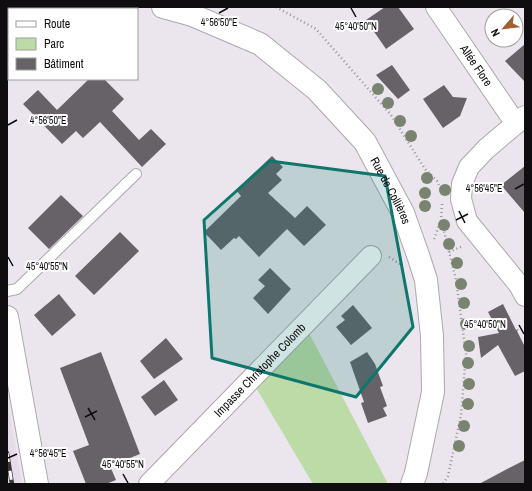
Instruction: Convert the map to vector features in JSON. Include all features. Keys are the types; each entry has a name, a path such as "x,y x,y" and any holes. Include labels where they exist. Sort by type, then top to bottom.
{"main road":[{"name":"Rue de Collières","path":"163,7 192,15 260,44 317,90 365,142 403,213 426,280 432,336 433,392 416,473 412,484"},
{"path":"7,317 37,484"}],"street":[{"name":"Allée Flore","path":"436,7 521,120"},
{"path":"521,120 486,149 469,167 462,184 461,199 467,221 519,285 525,296"},
{"name":"Impasse Christophe Colomb","path":"149,484 371,256"}],"lane":[{"path":"7,291 17,289 136,174"}],"path":[{"path":"276,7 316,29 390,115 425,169 437,181 442,193"},
{"path":"432,244 441,219 442,200"},
{"path":"441,219 456,280 466,354 461,415 448,476 443,484"}],"highlighted area":[{"path":"270,161 385,176 413,327 356,397 212,358 204,220"}],"shaded area":[{"path":"7,400 22,484 7,484"}],"green space":[{"path":"309,333 387,484 313,484 255,386"}],"building":[{"path":"385,7 398,7 414,29 386,49 366,20"},
{"path":"525,44 525,82 505,61 520,48 524,48"},
{"path":"392,65 410,90 398,99 376,75"},
{"path":"88,80 105,80 124,99 112,111 139,140 151,129 166,144 142,167 100,122 83,138 76,131 62,144 23,104 38,90 57,110"},
{"path":"444,85 453,97 467,98 460,116 443,128 423,99"},
{"path":"272,156 283,167 276,174 282,180 268,193 295,218 307,206 326,225 304,246 287,229 259,257 239,236 236,239 234,238 221,250 204,232 241,196 236,190"},
{"path":"525,166 525,213 501,185"},
{"path":"61,195 83,216 49,249 28,228"},
{"path":"120,232 139,251 94,295 75,276"},
{"path":"270,268 291,289 268,314 253,298 265,286 258,280"},
{"path":"59,294 76,315 52,336 34,315"},
{"path":"503,304 516,330 519,329 517,331 525,347 525,371 515,376 498,345 481,358 478,337 499,333 488,312"},
{"path":"353,305 372,328 351,345 336,327 345,320 341,316"},
{"path":"166,338 183,359 154,379 140,361"},
{"path":"101,352 140,454 110,466 116,480 106,484 86,484 73,451 89,445 60,368"},
{"path":"367,352 375,364 383,386 380,387 387,406 383,408 387,416 368,423 361,403 364,402 350,362"},
{"path":"164,380 178,400 155,416 141,397"},
{"path":"525,460 525,484 479,484 509,468"}],"railway":[{"path":"7,453 12,484"}]}
